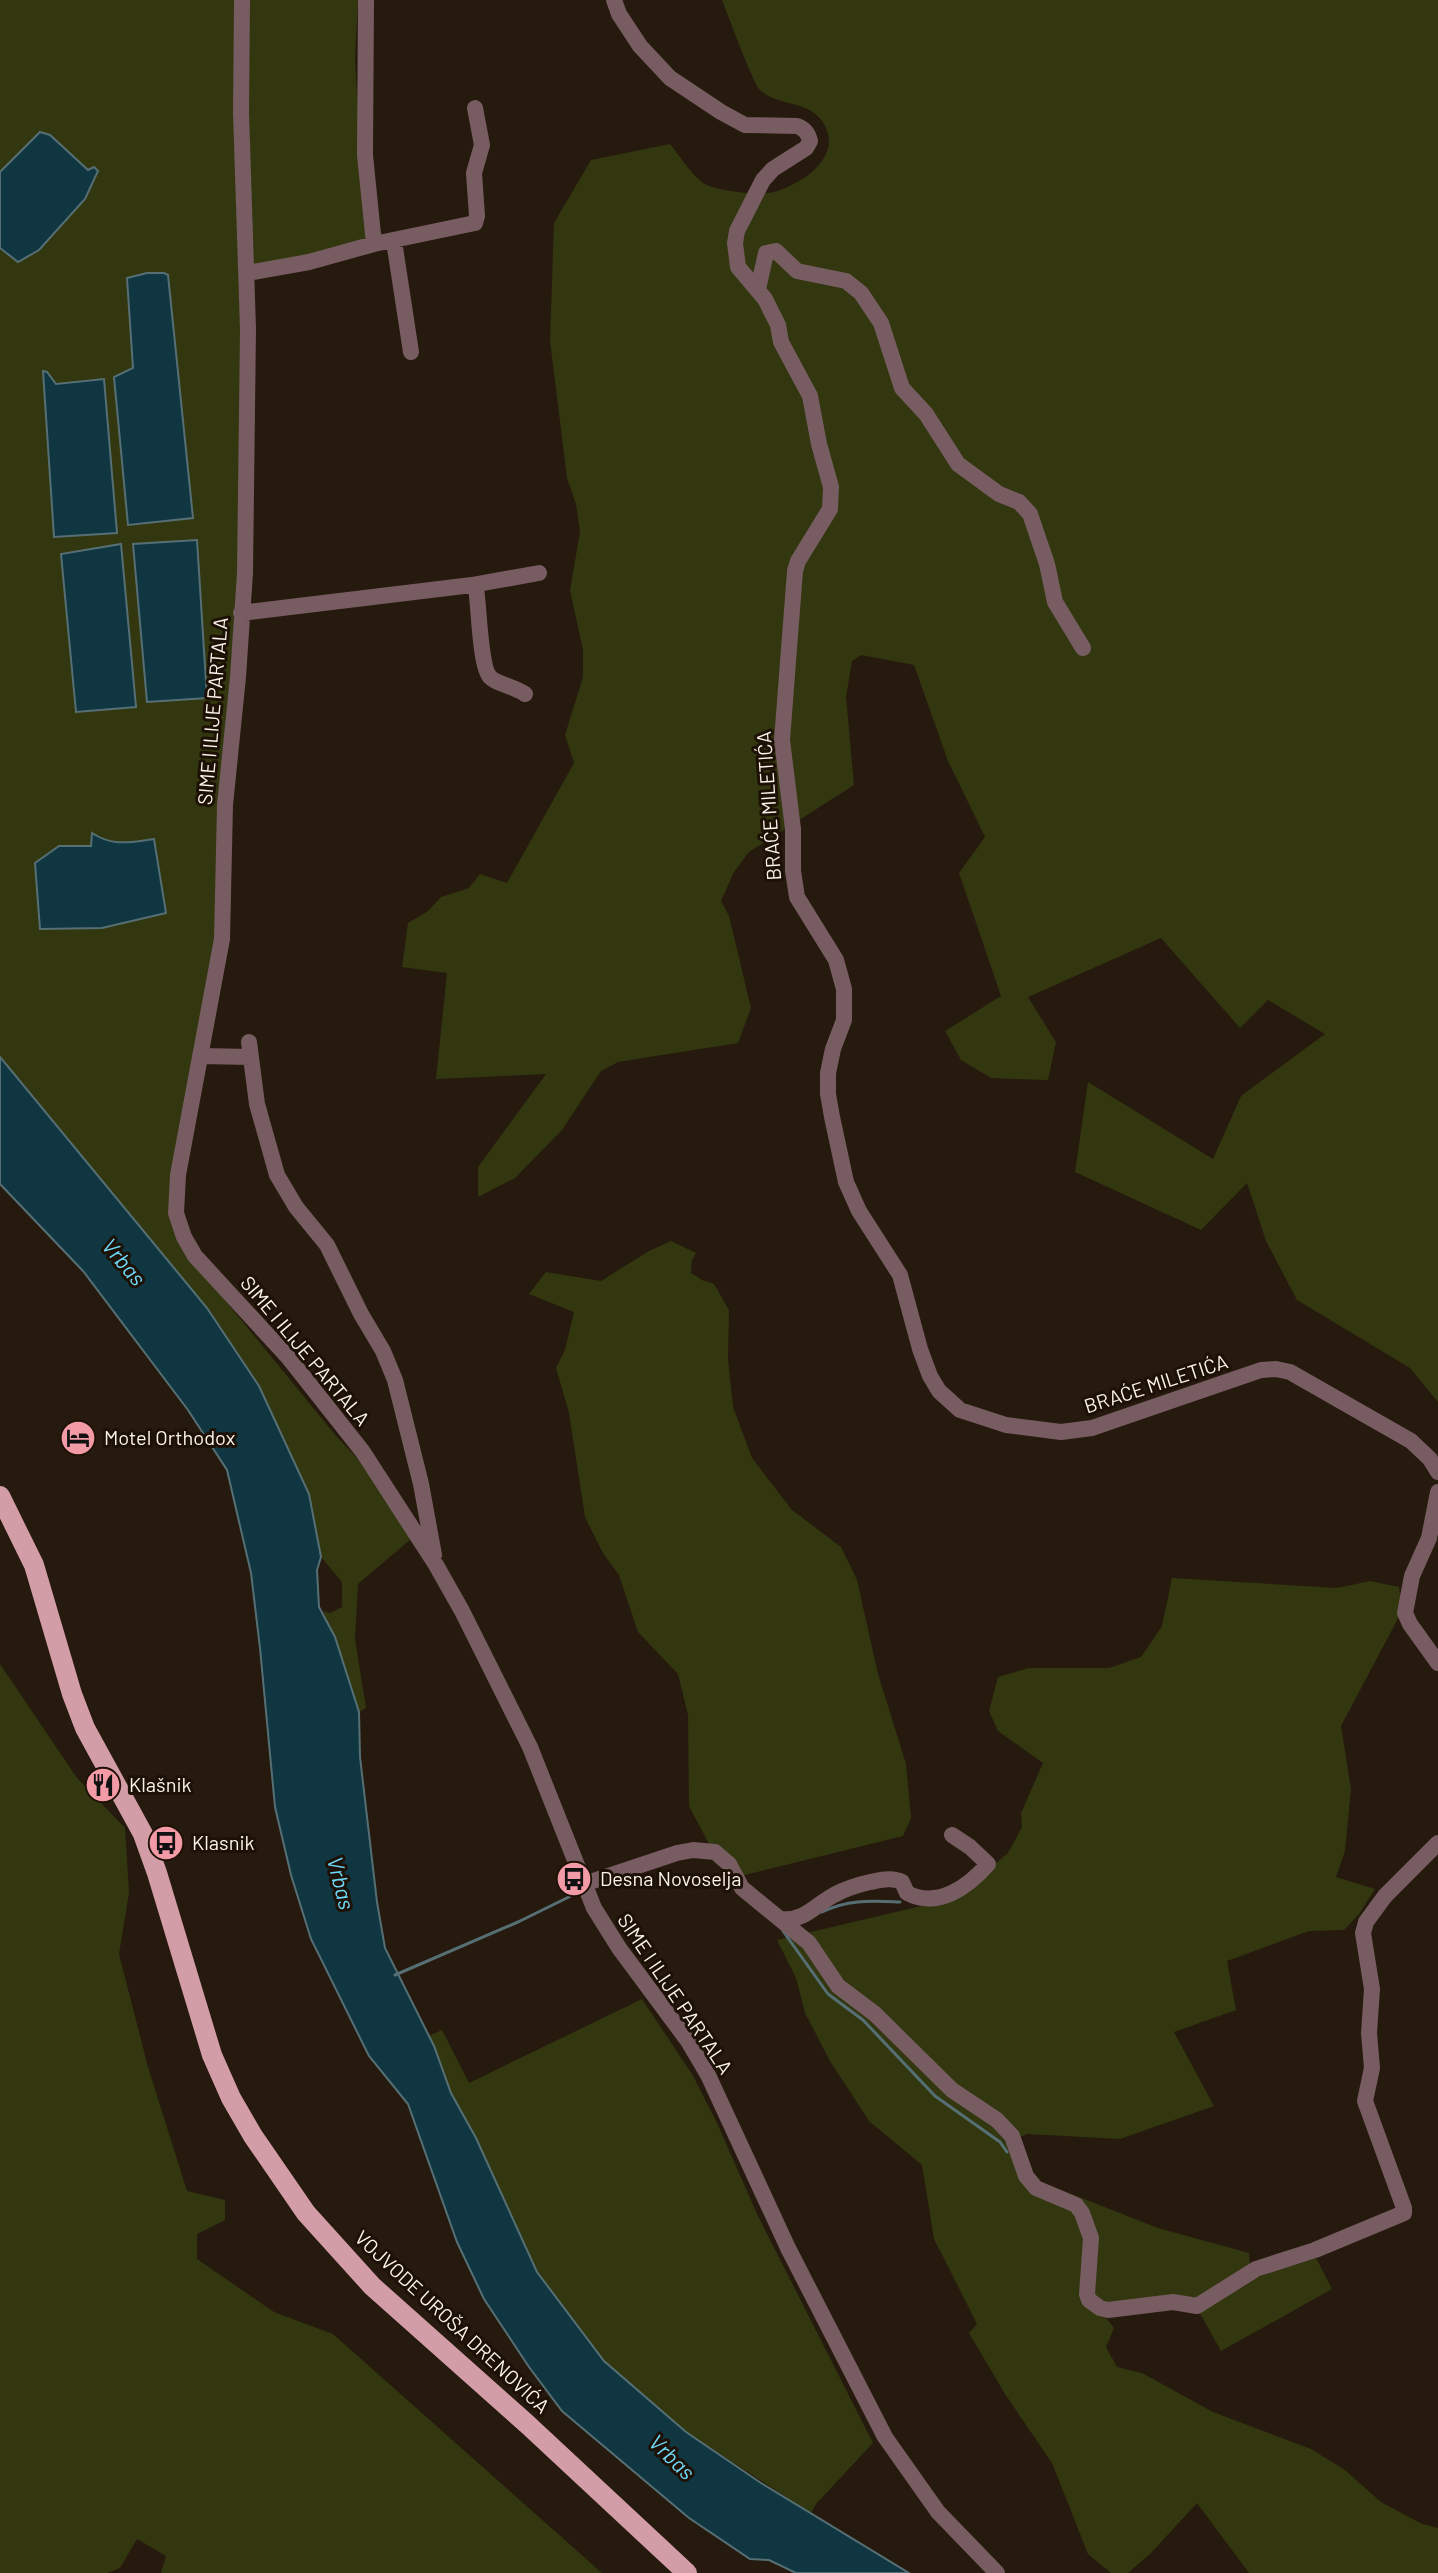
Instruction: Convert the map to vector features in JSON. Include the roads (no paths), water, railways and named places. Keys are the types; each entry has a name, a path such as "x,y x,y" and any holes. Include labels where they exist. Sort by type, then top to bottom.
{"main road":[{"name":"VOJVODE UROŠA DRENOVIĆA","path":"0,1496 34,1565 85,1728 147,1845 212,2055 231,2098 253,2136 306,2213 372,2286 687,2573"}],"street":[{"name":"SIME I ILIJE PARTALA","path":"242,0 247,523 238,677 225,805 222,939 177,1191 176,1213 195,1256 288,1357 363,1452 436,1565 509,1701 547,1787 584,1884 606,1929 678,2027 713,2084 788,2248 885,2437 938,2512 997,2573"},
{"path":"366,0 365,155 374,244"},
{"name":"BRAĆE MILETIĆA","path":"614,0 619,14 640,46 670,78 745,125 797,126 809,136 806,148 773,169 763,180 737,231 735,243 738,267 758,289 778,325 781,342 810,396 831,487 830,509 795,571 782,740 793,829 793,871 797,897 836,960 844,989 844,1020 833,1049 828,1094 846,1182 859,1211 900,1275 930,1376 945,1398 960,1410 1006,1425 1061,1432 1092,1428 1261,1370 1276,1369 1290,1372 1411,1441 1430,1459 1438,1472"},
{"path":"247,273 309,262 374,244 472,224 477,220 474,173 482,145 475,108"},
{"path":"394,241 411,352"},
{"path":"758,289 766,253 776,251 797,271 846,281 861,293 881,323 902,388 926,414 958,464 999,494 1019,502 1030,514 1047,564 1055,602 1083,648"},
{"path":"241,613 472,585 539,573"},
{"path":"472,585 476,588 479,602 484,666 490,678 525,694"},
{"path":"200,1056 250,1050 257,1104 277,1175 296,1207 327,1245 395,1380 421,1484 436,1565"},
{"path":"1438,1492 1429,1538 1412,1576 1405,1613 1438,1663"},
{"path":"782,1919 802,1917 836,1893 878,1880 896,1879 902,1882 907,1893 926,1899 954,1893 973,1881 988,1864 952,1835"},
{"path":"584,1884 677,1853 715,1852 729,1864 742,1888 809,1943 838,1986 875,2014 952,2090 997,2120 1012,2136 1026,2176 1036,2188 1076,2205 1091,2238 1087,2294 1094,2305 1108,2310 1159,2303 1197,2306 1256,2269 1315,2250 1404,2213 1388,2159 1365,2101 1372,2068 1369,2033 1372,1989 1363,1933 1366,1922 1385,1896 1438,1843"}],"water":[{"path":"40,132 50,135 88,170 94,167 98,171 85,199 39,250 18,262 0,248 0,172"},
{"path":"147,273 168,275 193,518 128,525 114,377 133,368 127,278"},
{"path":"43,371 56,384 104,379 117,533 54,537"},
{"path":"197,540 207,698 147,702 133,544"},
{"path":"121,544 136,707 76,712 61,554"},
{"path":"92,833 115,842 154,839 166,913 102,928 40,929 35,863 59,846 91,846"},
{"name":"Vrbas","path":"0,1057 207,1308 259,1386 309,1494 321,1557 317,1570 319,1607 335,1637 359,1712 360,1757 385,1948 434,2046 451,2093 476,2138 537,2272 604,2361 686,2432 761,2483 909,2573 796,2573 769,2560 750,2559 689,2518 562,2411 484,2299 457,2242 408,2104 369,2056 311,1939 291,1875 275,1807 251,1573 227,1470 188,1410 83,1271 0,1184"}],"waterway":[{"path":"395,1975 577,1893"},
{"path":"822,1912 851,1903 900,1902"},
{"path":"783,1931 828,1994 863,2020 935,2096 1000,2142 1007,2152"}],"place":[{"name":"Motel Orthodox","path":"78,1438"},
{"name":"Klašnik","path":"103,1785"},
{"name":"Klasnik","path":"166,1843"},
{"name":"Desna Novoselja","path":"574,1879"}]}
